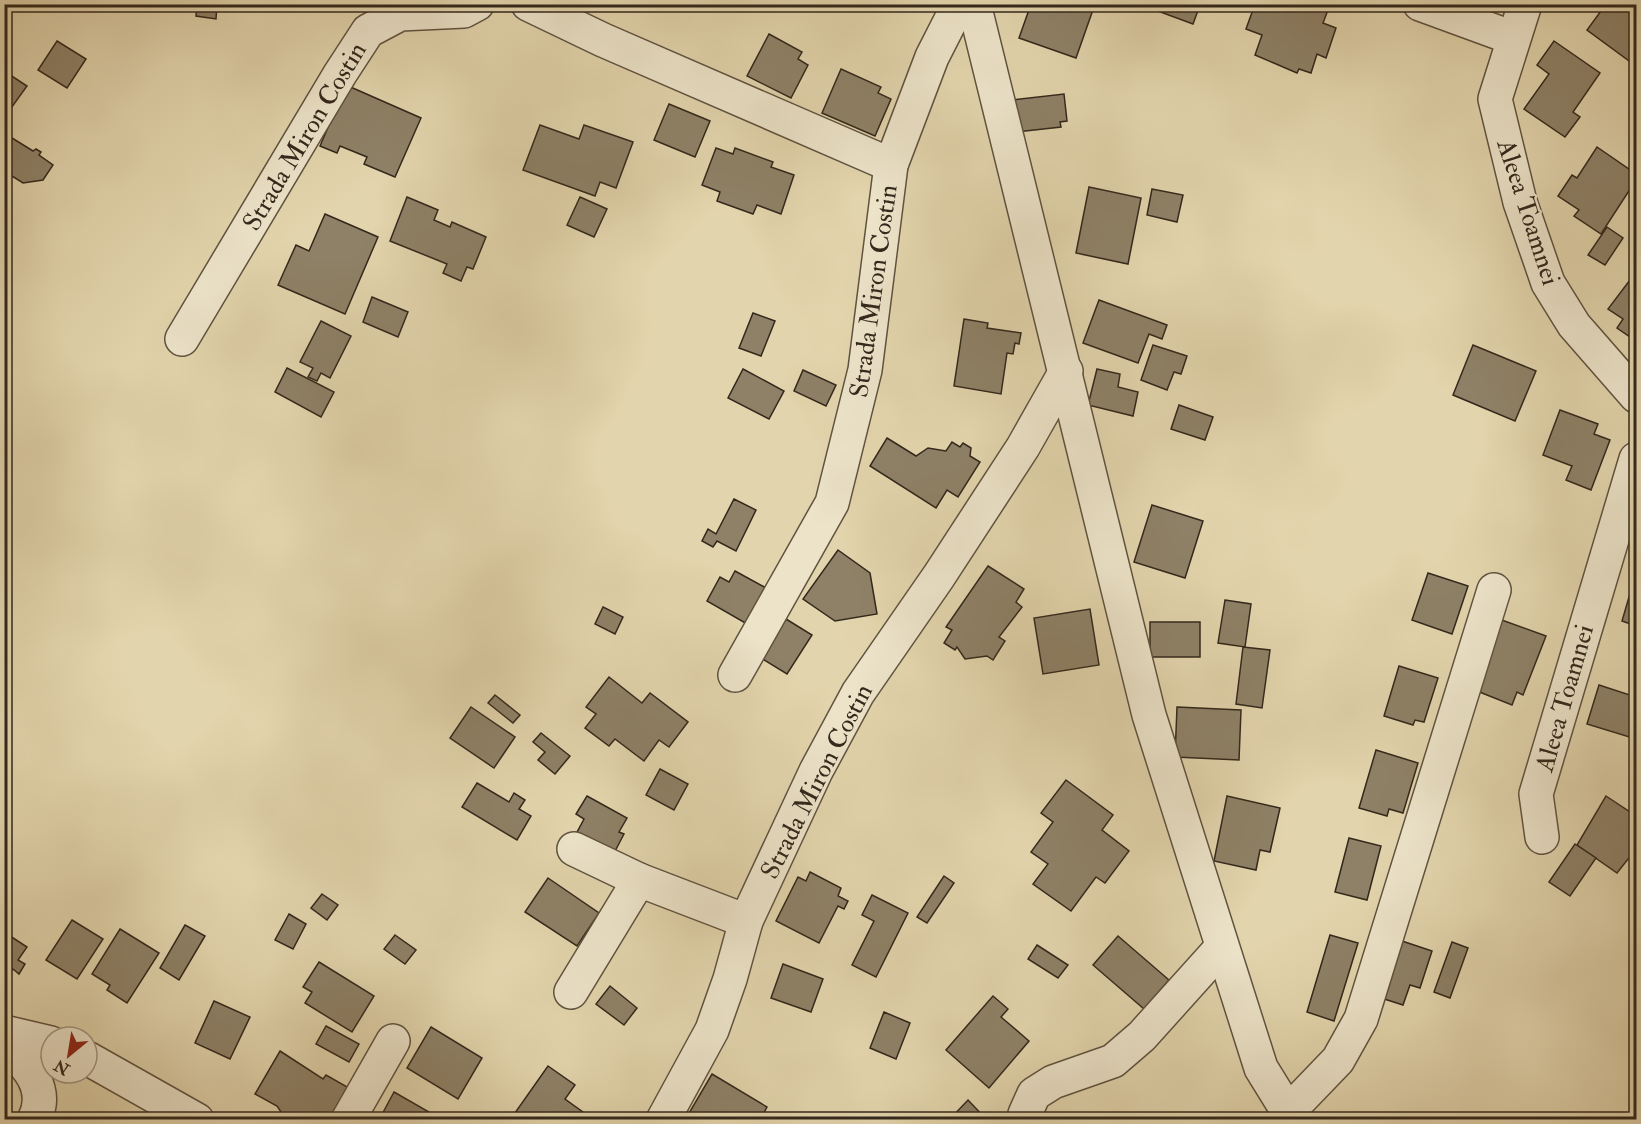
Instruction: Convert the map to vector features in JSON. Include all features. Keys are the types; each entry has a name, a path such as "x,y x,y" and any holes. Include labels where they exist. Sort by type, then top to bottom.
{"street":[{"name":"Strada Miron Costin","path":"182,339 368,31 400,14 464,10 477,4"},
{"name":"Strada Miron Costin","path":"735,675 832,503 865,370 891,165 933,57 959,4"},
{"path":"974,4 1149,715 1261,1068 1290,1116 1338,1060 1361,1019 1494,590"},
{"path":"1420,4 1513,38"},
{"name":"Aleea Toamnei","path":"1525,4 1495,99 1527,223 1548,283 1574,325 1636,396"},
{"name":"Strada Miron Costin","path":"546,8 603,40 891,165"},
{"name":"Strada Miron Costin","path":"663,1119 712,1030 730,980 746,921 816,771 858,693 946,567 1023,447 1066,371"},
{"name":"Aleea Toamnei","path":"1542,837 1536,795 1636,459"},
{"path":"574,849 639,880 746,921"},
{"path":"571,992 639,880"},
{"path":"1029,1119 1025,1114 1034,1094 1053,1082 1113,1061 1142,1036 1222,947"},
{"path":"4,1032 39,1040"},
{"path":"348,1119 393,1041"},
{"path":"4,1042 30,1069 40,1092 34,1119"},
{"path":"99,1067 159,1110 197,1119"}],"building":[{"path":"197,4 217,4 216,19 196,16"},
{"path":"1031,4 1095,4 1076,58 1019,38"},
{"path":"1148,4 1206,4 1205,8 1200,5 1193,24 1147,7"},
{"path":"1255,4 1278,11 1280,4 1314,4 1328,10 1323,23 1336,28 1326,58 1317,54 1311,73 1299,69 1297,73 1255,55 1262,35 1246,29"},
{"path":"1601,4 1636,4 1636,66 1587,30 1601,11 1598,9"},
{"path":"769,34 802,52 798,59 808,65 791,98 747,76"},
{"path":"57,41 86,59 67,88 38,70"},
{"path":"1554,41 1600,73 1573,112 1580,117 1565,137 1524,109 1549,74 1537,65"},
{"path":"841,69 881,87 878,93 891,99 875,136 822,113"},
{"path":"4,71 27,86 4,118"},
{"path":"346,85 421,118 395,177 364,164 367,157 340,146 337,153 320,146"},
{"path":"1064,94 1067,121 1060,122 1061,127 1015,132 1012,100"},
{"path":"669,104 710,121 695,157 654,140"},
{"path":"540,125 579,139 584,125 633,142 616,188 600,182 595,196 523,170"},
{"path":"4,133 33,151 36,149 41,152 39,155 53,165 43,180 23,183 4,171"},
{"path":"1597,147 1636,174 1636,180 1601,234 1574,216 1579,210 1558,196 1572,175 1577,178"},
{"path":"716,148 733,154 735,148 773,162 771,167 794,175 781,214 757,205 753,214 717,201 720,192 702,185"},
{"path":"1089,187 1141,198 1128,264 1076,253"},
{"path":"1152,189 1183,195 1177,222 1147,215"},
{"path":"407,197 438,210 434,220 450,227 452,222 486,237 473,269 467,267 461,281 443,273 447,264 390,241"},
{"path":"580,197 607,209 594,237 567,225"},
{"path":"325,214 378,237 345,314 278,285 296,245 309,251"},
{"path":"1607,227 1623,238 1605,265 1588,255"},
{"path":"1636,272 1636,341 1617,328 1623,319 1608,309"},
{"path":"372,297 408,312 398,337 363,322"},
{"path":"1099,300 1167,325 1162,339 1149,334 1138,363 1083,343"},
{"path":"753,313 775,321 761,356 739,348"},
{"path":"964,319 988,323 987,328 1021,333 1019,344 1015,343 1013,354 1007,353 1001,394 954,386"},
{"path":"321,321 351,336 330,378 321,373 317,381 308,377 313,368 300,362"},
{"path":"1153,345 1187,356 1181,374 1174,372 1167,390 1141,380"},
{"path":"1473,345 1536,371 1515,421 1453,395"},
{"path":"287,368 334,392 321,417 275,392"},
{"path":"743,369 784,391 769,419 728,398"},
{"path":"1097,369 1120,374 1118,387 1138,392 1133,416 1088,405"},
{"path":"803,370 836,385 826,406 794,391"},
{"path":"1179,405 1213,417 1205,440 1171,429"},
{"path":"1560,410 1598,424 1594,434 1610,440 1591,490 1566,480 1572,466 1543,455"},
{"path":"887,438 916,456 928,448 946,451 952,442 960,447 963,443 971,448 970,456 980,462 958,497 947,490 936,508 870,466"},
{"path":"734,499 756,510 736,551 717,541 713,547 702,541 708,529 716,534"},
{"path":"1152,505 1203,521 1185,578 1134,562"},
{"path":"838,550 870,573 877,614 835,621 803,599"},
{"path":"988,566 1024,589 1016,602 1022,607 999,637 1005,641 993,660 987,656 965,659 957,647 955,650 944,643 952,630 946,627"},
{"path":"735,571 768,589 747,624 707,601 720,577 729,582"},
{"path":"1428,573 1468,586 1452,634 1412,620"},
{"path":"1636,573 1636,626 1622,621"},
{"path":"1225,600 1251,604 1245,647 1218,643"},
{"path":"603,607 623,617 615,634 595,624"},
{"path":"1090,609 1099,665 1043,674 1034,618"},
{"path":"786,619 812,635 787,674 761,658"},
{"path":"1499,619 1546,636 1523,695 1517,692 1512,705 1472,689"},
{"path":"1150,622 1200,622 1200,657 1150,657"},
{"path":"1243,647 1270,650 1262,708 1236,704"},
{"path":"1399,666 1438,678 1424,722 1415,720 1413,725 1384,716"},
{"path":"609,677 642,703 650,693 688,722 669,747 659,740 644,761 615,739 609,746 585,728 596,714 586,707"},
{"path":"1599,685 1636,697 1636,739 1587,724"},
{"path":"495,695 520,715 513,723 488,703"},
{"path":"471,707 515,737 494,768 450,738"},
{"path":"1177,707 1241,710 1239,760 1175,757"},
{"path":"541,733 570,756 555,774 538,760 545,752 533,742"},
{"path":"1376,750 1418,763 1403,813 1389,809 1387,816 1359,808"},
{"path":"660,769 688,784 674,810 646,795"},
{"path":"1066,780 1113,815 1102,830 1129,851 1105,883 1096,877 1071,911 1033,884 1048,864 1031,852 1053,822 1041,813"},
{"path":"477,783 509,802 514,793 525,800 519,809 531,816 517,840 462,807"},
{"path":"587,796 627,818 619,832 624,834 613,855 576,834 584,819 576,814"},
{"path":"1227,796 1280,808 1270,852 1260,850 1256,870 1214,861"},
{"path":"1606,796 1636,816 1636,849 1617,873 1577,845"},
{"path":"1349,838 1381,846 1367,900 1335,892"},
{"path":"1575,844 1596,858 1570,896 1549,882"},
{"path":"810,872 841,888 838,896 848,901 844,909 838,906 819,943 776,921 798,877 806,881"},
{"path":"944,876 954,883 927,923 917,917"},
{"path":"548,878 599,913 577,946 525,912"},
{"path":"322,894 338,905 327,920 311,908"},
{"path":"872,895 908,913 876,977 852,965 874,921 862,915"},
{"path":"289,914 306,924 293,949 275,940"},
{"path":"72,920 103,939 77,979 46,960"},
{"path":"185,925 205,936 179,980 160,968"},
{"path":"120,929 159,953 127,1003 107,990 110,985 92,974"},
{"path":"4,932 27,947 18,960 25,964 19,974 13,969 4,982"},
{"path":"395,935 416,950 405,964 384,949"},
{"path":"1330,935 1358,943 1334,1021 1307,1012"},
{"path":"1118,936 1169,980 1144,1009 1093,965"},
{"path":"1393,938 1432,951 1420,988 1410,985 1403,1005 1375,996"},
{"path":"1452,942 1468,948 1450,998 1434,992"},
{"path":"1037,945 1068,965 1058,978 1028,959"},
{"path":"319,962 374,996 352,1032 305,1003 312,992 303,987"},
{"path":"783,964 823,979 811,1012 771,998"},
{"path":"610,986 637,1008 624,1025 596,1004"},
{"path":"993,996 1008,1009 1001,1017 1029,1041 989,1088 946,1050"},
{"path":"214,1001 250,1017 230,1059 195,1043"},
{"path":"884,1012 910,1023 896,1059 870,1048"},
{"path":"326,1026 359,1044 349,1062 316,1044"},
{"path":"431,1027 482,1058 458,1099 407,1068"},
{"path":"280,1051 323,1079 326,1075 349,1088 331,1120 286,1119 277,1106 255,1094"},
{"path":"548,1066 575,1085 565,1099 594,1120 510,1120"},
{"path":"712,1074 767,1107 760,1120 685,1120"},
{"path":"394,1092 429,1112 425,1120 379,1120"},
{"path":"968,1100 987,1120 949,1120"}]}
